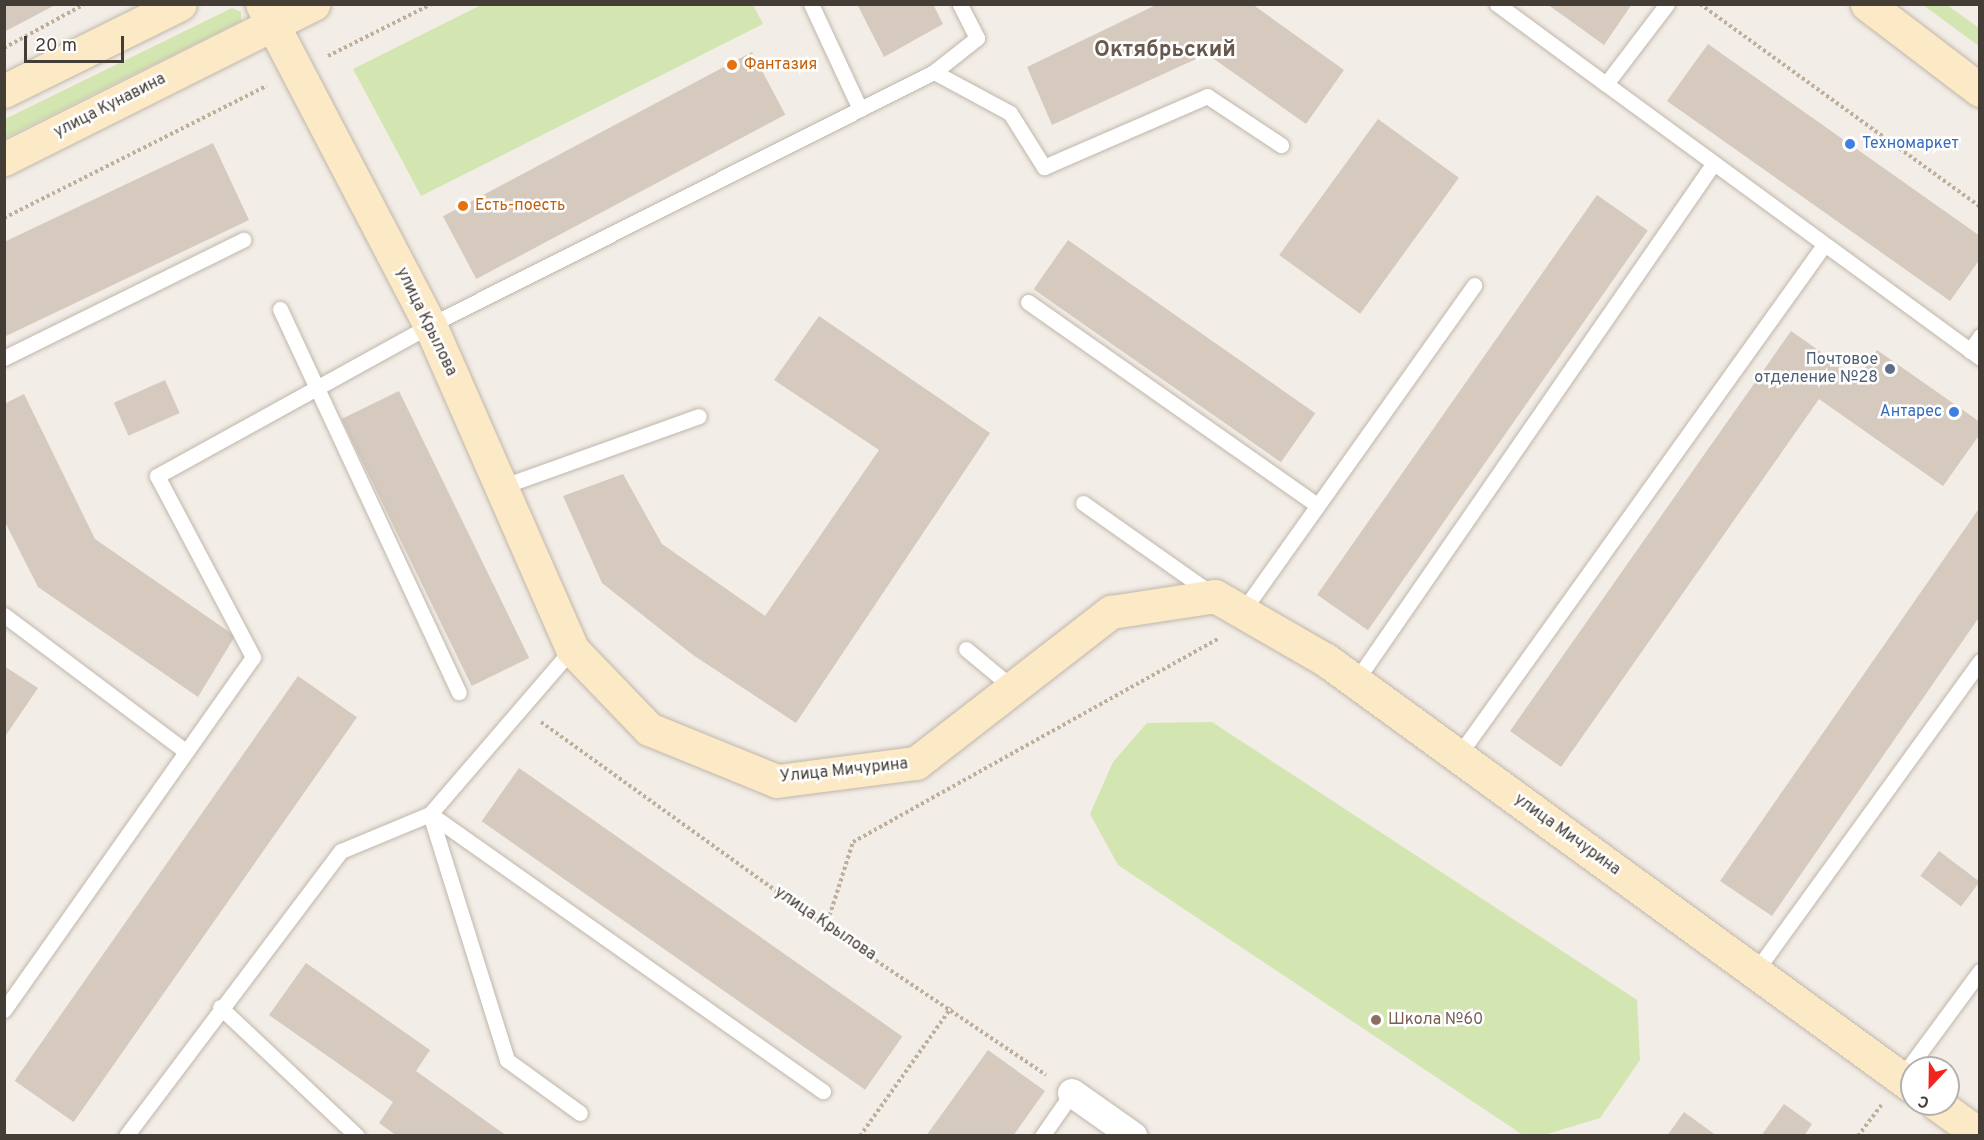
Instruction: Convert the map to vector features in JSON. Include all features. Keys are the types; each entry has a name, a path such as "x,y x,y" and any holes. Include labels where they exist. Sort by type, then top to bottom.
{"street":[{"path":"4,91 180,4"},
{"name":"улица Кунавина","path":"4,159 267,14 313,4"},
{"path":"1867,4 1980,90"},
{"name":"улица Крылова","path":"267,14 430,326 572,649"},
{"name":"улица Мичурина","path":"1237,609 1355,682 1900,1078"},
{"name":"Улица Мичурина","path":"572,649 650,729 777,781 916,763 1111,612 1237,609"},
{"path":"1072,1093 1133,1136"},
{"path":"1954,1116 1980,1135"}],"lane":[{"path":"811,4 860,110"},
{"path":"4,1010 184,750 253,657 157,476 316,386 430,326 934,72 977,38 960,4"},
{"path":"1497,4 1975,354 1980,336"},
{"path":"1606,84 1667,4"},
{"path":"934,72 1010,113 1044,167 1207,96 1281,146"},
{"path":"1355,682 1713,164"},
{"path":"4,357 243,240"},
{"path":"1458,756 1824,244"},
{"path":"1083,503 1237,609 1317,505 1474,285"},
{"path":"1028,302 1317,505"},
{"path":"280,309 459,692"},
{"path":"501,487 699,416"},
{"path":"4,615 184,750"},
{"path":"126,1136 220,1007 341,851 430,814 572,649"},
{"path":"966,649 1013,688"},
{"path":"1755,972 1980,661"},
{"path":"430,814 823,1091"},
{"path":"430,814 507,1060 580,1113"},
{"path":"1923,1056 1980,971"},
{"path":"220,1007 357,1136"},
{"path":"1042,1136 1072,1093"}],"path":[{"path":"4,48 85,4"},
{"path":"4,218 432,4"},
{"path":"1700,4 1980,207"},
{"path":"826,927 853,842 1237,609"},
{"name":"улица Крылова","path":"521,708 826,927 951,1008 1072,1093"},
{"path":"860,1136 951,1008"}],"green space":[{"path":"481,5 753,5 763,24 421,196 353,69"},
{"path":"1923,5 1947,5 1979,28 1979,46"},
{"path":"232,8 241,12 241,21 5,138 5,119"},
{"path":"1212,722 1637,1000 1640,1060 1600,1118 1544,1135 1523,1135 1118,865 1090,814 1113,762 1147,723"}],"building":[{"path":"4,4 57,4 4,32"},
{"path":"857,4 933,4 943,24 884,57"},
{"path":"1158,4 1252,4 1344,70 1306,124 1207,54 1052,125 1027,67"},
{"path":"1547,4 1632,4 1604,45"},
{"path":"1708,44 1980,236 1980,259 1950,301 1667,101"},
{"path":"752,52 785,115 476,279 443,216"},
{"path":"1378,119 1459,178 1360,314 1279,255"},
{"path":"213,143 249,220 4,337 4,242"},
{"path":"1597,195 1648,231 1368,630 1317,595"},
{"path":"1068,240 1315,413 1281,462 1034,289"},
{"path":"819,316 990,433 796,723 693,655 602,583 563,496 623,474 662,544 765,616 879,450 774,380"},
{"path":"1791,331 1858,378 1877,350 1980,422 1980,434 1943,486 1819,399 1561,767 1510,731"},
{"path":"165,380 180,413 128,436 114,403"},
{"path":"399,391 529,658 472,686 341,419"},
{"path":"24,394 95,539 235,636 198,697 38,587 4,520 4,404"},
{"path":"1980,507 1980,616 1772,916 1720,881"},
{"path":"4,666 38,688 4,738"},
{"path":"298,676 357,717 74,1122 15,1081"},
{"path":"519,768 902,1036 865,1090 482,821"},
{"path":"1939,851 1980,882 1961,906 1920,876"},
{"path":"306,963 430,1050 416,1071 507,1136 397,1136 379,1123 393,1102 269,1015"},
{"path":"988,1050 1045,1091 1013,1136 926,1136"},
{"path":"1784,1104 1812,1124 1804,1136 1761,1136"},
{"path":"1684,1112 1717,1136 1667,1136"}],"place":[{"name":"Фантазия","path":"732,65"},
{"name":"Техномаркет","path":"1850,144"},
{"name":"Есть-поесть","path":"463,206"},
{"name":"Почтовое отделение №28","path":"1890,369"},
{"name":"Антарес","path":"1954,412"},
{"name":"Школа №60","path":"1376,1020"}],"district":[{"name":"Октябрьский","path":"1165,51"}]}
